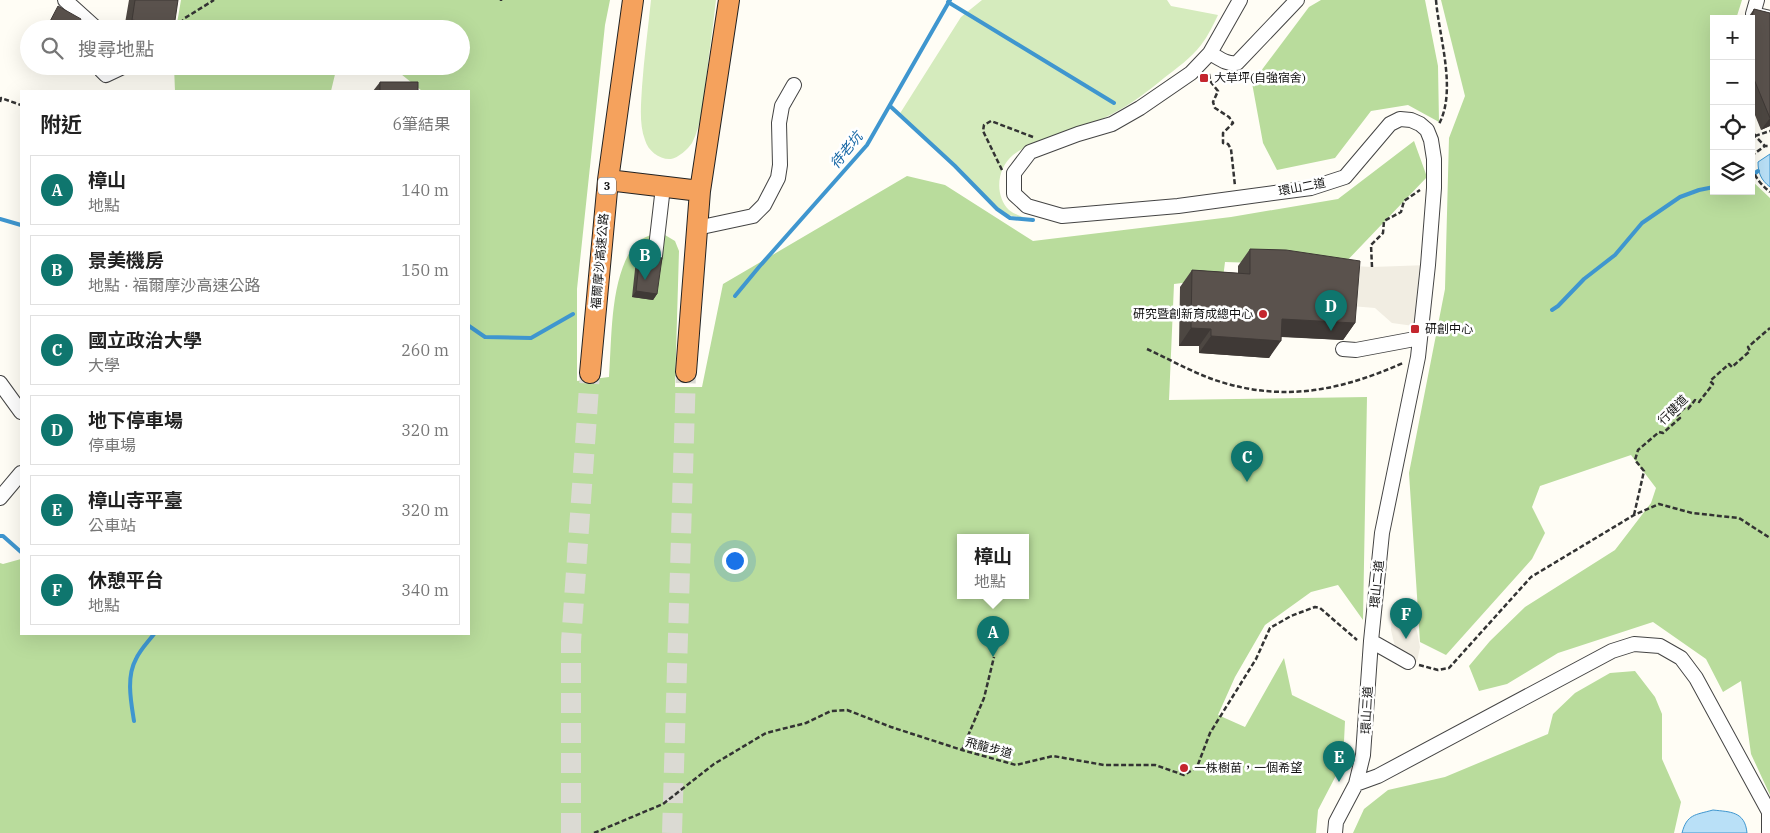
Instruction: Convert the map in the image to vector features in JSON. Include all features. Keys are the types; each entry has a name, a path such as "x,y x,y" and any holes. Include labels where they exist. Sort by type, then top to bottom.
{"highway":[{"name":"福爾摩沙高速公路","path":"590,373 608,180 633,0"},
{"path":"686,372 700,191 729,0"},
{"path":"608,180 700,191"}],"lane":[{"path":"65,0 87,20"},
{"path":"1014,194 1014,173 1030,152 1078,134 1112,124 1140,108 1191,73 1210,53 1240,0"},
{"path":"1210,53 1226,62 1238,63 1297,0"},
{"path":"1757,0 1753,14 1770,18"},
{"path":"698,228 753,216 764,205 778,178 780,165 779,123 782,106 794,84"},
{"name":"環山二道","path":"1014,194 1027,206 1062,216 1178,206 1311,188 1345,177 1390,124 1400,119 1411,120 1427,130 1431,140 1434,159 1434,188 1418,357 1382,533 1371,641"},
{"path":"655,256 663,187"},
{"path":"1343,349 1356,350 1420,338"},
{"path":"0,383 20,411"},
{"path":"0,498 20,474"},
{"path":"1371,641 1408,662"},
{"name":"環山三道","path":"1334,833 1336,822 1356,784 1363,755 1371,641"},
{"path":"1356,784 1378,776 1612,651 1634,644 1660,646 1681,658 1696,678 1769,812 1769,833"}],"path":[{"path":"183,20 214,0"},
{"path":"1431,140 1443,117 1446,100 1446,77 1436,0"},
{"path":"1210,53 1208,73 1210,81 1218,91 1213,102 1215,108 1229,116 1234,123 1223,133 1223,143 1228,144 1231,149 1236,198"},
{"path":"0,102 2,98 20,105"},
{"path":"1014,194 983,132 984,126 991,121 1054,144"},
{"path":"1765,146 1755,136 1770,131"},
{"path":"1755,155 1765,146 1770,146"},
{"path":"1755,175 1770,192"},
{"path":"1372,267 1371,245 1384,233 1384,221 1401,212 1404,200 1418,190 1434,188"},
{"name":"行健道","path":"1634,516 1644,471 1635,460 1638,450 1659,432 1663,433 1680,418 1677,416 1684,408 1688,409 1695,400 1699,402 1713,384 1710,381 1729,364 1732,367 1750,351 1748,347 1770,328"},
{"path":"1147,349 1218,381 1260,390 1291,392 1326,388 1359,381 1418,357"},
{"path":"1408,662 1438,670 1449,668 1531,577 1634,516 1659,504 1692,513 1740,518 1770,538"},
{"name":"飛龍步道","path":"594,833 662,804 714,764 766,733 806,722 831,711 847,710 891,728 1016,765 1053,756 1104,765 1155,765 1184,775 1197,767 1210,733 1256,659 1270,628 1291,616 1315,607 1320,608 1358,640 1371,641"},
{"path":"962,750 984,698 994,657"}],"green space":[{"path":"181,0 610,0 605,25 577,289 577,381 609,377 616,292 625,260 639,241 660,232 675,241 679,251 675,387 702,387 723,284 907,176 945,185 1033,241 1231,217 1338,199 1414,141 1427,177 1342,266 1225,262 1223,278 1174,284 1169,400 1367,397 1363,620 1338,585 1311,592 1265,625 1235,677 1218,715 1245,727 1284,658 1292,695 1345,721 1343,762 1318,810 1316,833 0,833 0,563 3,564 20,559 20,635 470,635 470,90 421,90 402,75 470,75 470,20 178,20"},
{"path":"651,0 716,0 703,104 698,128 692,143 680,155 671,159 663,158 652,151 647,144 642,128 642,87"},
{"path":"982,0 1167,0 1171,6 1218,15 1206,38 1193,54 1144,94 1116,112 1083,127 1028,147 1008,160 999,182 1001,197 1009,210 1026,218 1007,215 998,209 959,167 899,115 961,17"},
{"path":"1321,0 1425,0 1438,66 1439,122 1408,105 1371,111 1335,158 1277,170 1263,143 1252,83 1309,7"},
{"path":"1441,0 1742,0 1737,15 1710,15 1710,195 1755,195 1755,184 1770,198 1770,795 1751,754 1741,681 1723,692 1706,659 1653,622 1558,653 1507,684 1479,691 1469,666 1490,641 1525,607 1615,550 1651,503 1656,488 1631,455 1540,486 1532,507 1545,533 1532,559 1446,655 1420,642 1409,473 1445,289 1449,138 1465,96"},
{"path":"174,75 335,75 331,90 175,90"},
{"path":"1635,671 1655,697 1662,714 1662,759 1681,802 1674,833 1353,833 1364,809 1388,790 1445,777 1548,734 1553,714 1575,693 1610,673"}],"shaded area":[{"path":"1428,265 1421,327 1392,323 1375,308 1351,306 1354,266"},
{"path":"1392,610 1400,611 1409,617 1417,631 1420,647 1417,662 1406,658 1395,647 1391,630"}],"water":[{"path":"1770,154 1770,187 1761,176 1758,162"},
{"path":"1713,810 1736,814 1743,820 1747,833 1682,833 1686,822 1693,816"}],"building":[{"path":"135,0 178,0 175,20 132,20"},
{"path":"58,6 81,19 80,20 51,20"},
{"path":"1754,9 1770,13 1770,118 1755,82 1755,15 1752,15"},
{"path":"380,82 418,82 418,90 380,90"},
{"name":"研究暨創新育成總中心","path":"1250,249 1286,250 1360,261 1355,323 1282,319 1281,341 1211,336 1211,329 1191,328 1192,270 1250,274"},
{"path":"640,254 662,258 657,294 636,291"}],"waterway":[{"name":"待老坑","path":"735,296 867,145 950,0"},
{"path":"948,2 1114,103"},
{"path":"890,106 955,166 997,209 1010,218 1033,220"},
{"path":"1552,310 1584,279 1615,255 1642,223 1680,197 1710,188"},
{"path":"0,219 20,225"},
{"name":"待老坑","path":"470,327 485,337 531,338 573,314"},
{"name":"待老坑","path":"0,536 3,536 20,551"},
{"path":"134,721 130,690 131,674 138,656 153,635"}],"tunnel":[{"path":"672,833 686,372"},
{"path":"571,833 571,642 590,373"}],"place":[{"name":"大草坪(自強宿舍)","path":"1204,78"},
{"name":"景美機房","path":"645,280"},
{"name":"研究暨創新育成總中心","path":"1263,314"},
{"name":"研創中心","path":"1415,329"},
{"name":"地下停車場","path":"1331,331"},
{"name":"國立政治大學","path":"1247,482"},
{"name":"休憩平台","path":"1406,639"},
{"name":"樟山","path":"993,657"},
{"name":"一株樹苗，一個希望","path":"1184,768"},
{"name":"樟山寺平臺","path":"1339,782"}]}
